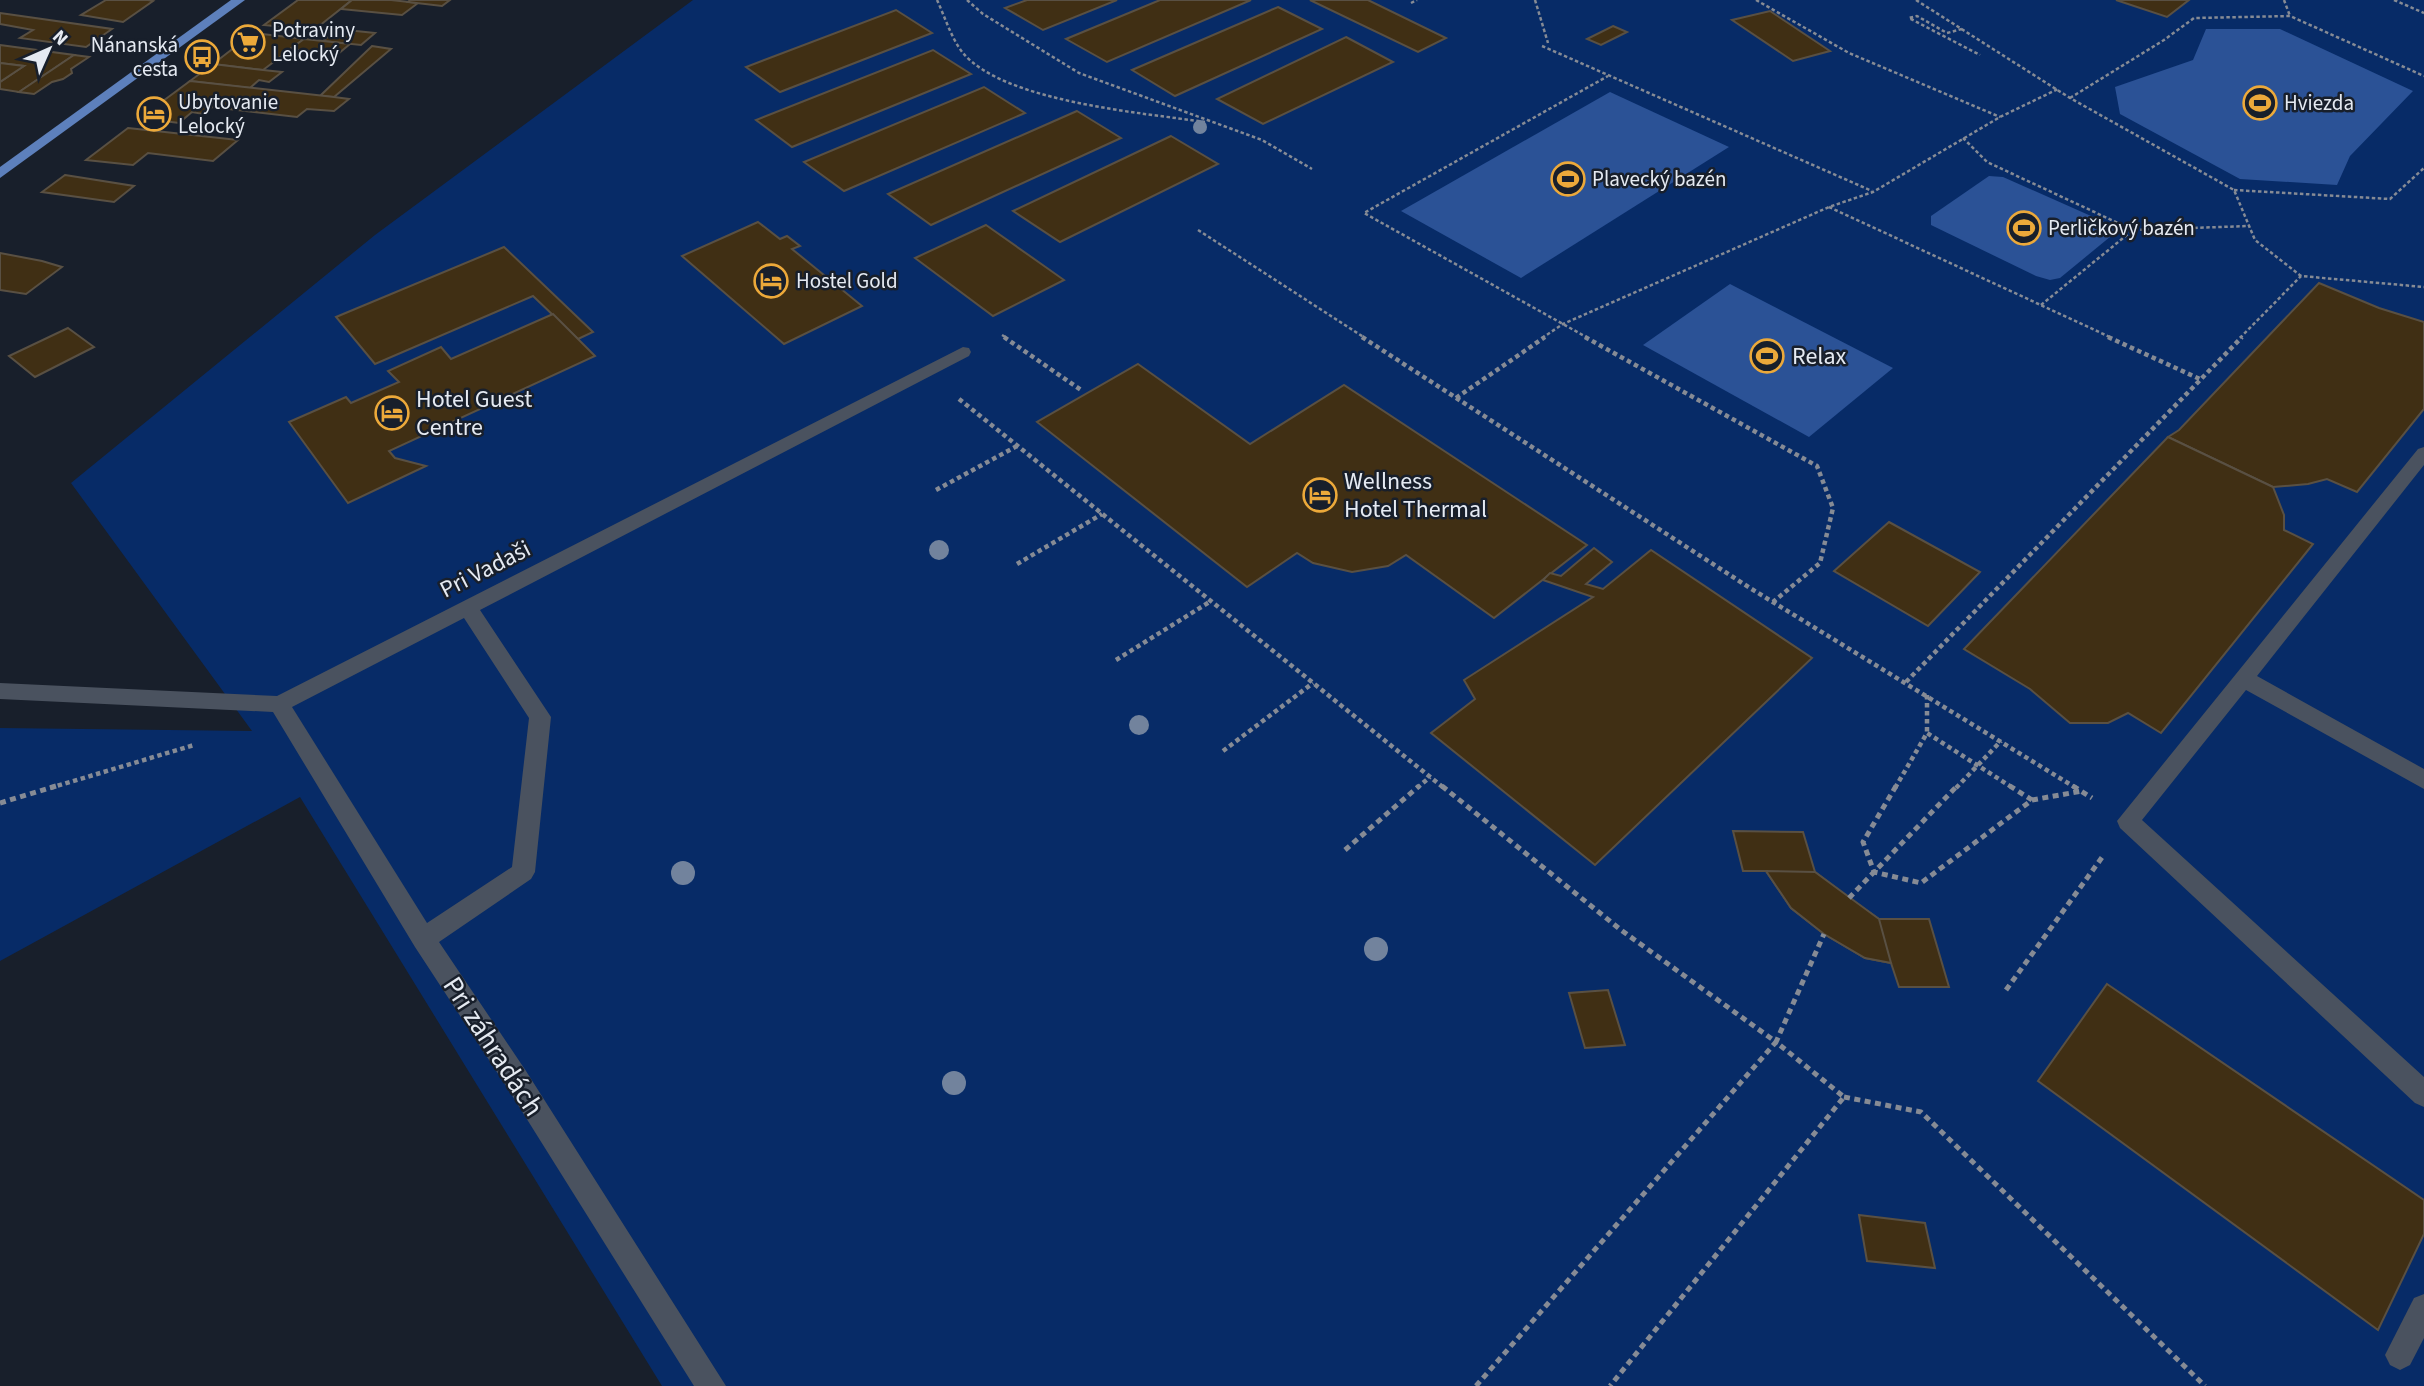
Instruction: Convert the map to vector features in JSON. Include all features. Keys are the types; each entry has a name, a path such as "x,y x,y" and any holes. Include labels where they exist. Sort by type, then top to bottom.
{"main road":[{"path":"0,174 239,0"}],"street":[{"name":"Pri Vadaši","path":"279,704 962,352"},
{"path":"2424,453 2128,821 2424,1094"},
{"path":"423,939 523,872 540,717 467,606"},
{"path":"2243,678 2424,780"},
{"path":"0,691 279,704"},
{"name":"Pri záhradách","path":"279,704 423,939 559,1145 711,1386"},
{"path":"2400,1355 2424,1308"}],"path":[{"path":"937,0 965,56 1006,82 1068,99 1217,124"},
{"path":"967,0 983,15 1079,73 1262,140 1312,169"},
{"path":"1411,3 1418,0"},
{"path":"1535,0 1548,43"},
{"path":"1756,0 1849,53 2000,117"},
{"path":"1916,0 2070,98 2234,190 2390,199 2424,168"},
{"path":"2284,0 2290,16"},
{"path":"2394,0 2424,13"},
{"path":"1963,29 1947,33 1917,16 1909,18 1980,55"},
{"path":"2070,98 2164,40 2194,18 2290,16 2424,76"},
{"path":"1542,47 1872,191"},
{"path":"1608,76 1364,213 1817,466 1833,508 1820,563 1773,602"},
{"path":"1456,398 1563,324 1829,207 1872,191 2000,117 2058,89"},
{"path":"1963,138 1987,162 2133,230 2249,226"},
{"path":"2234,190 2255,240 2301,276 2424,287"},
{"path":"1829,207 2202,380"},
{"path":"1198,230 1773,602 1906,681 2128,821 2006,990"},
{"path":"2041,305 2133,230"},
{"path":"1906,681 2301,276"},
{"path":"999,332 1081,390"},
{"path":"924,371 1621,930 1776,1042 1843,1097 1921,1112 2204,1386"},
{"path":"936,490 1017,446"},
{"path":"1017,564 1102,514"},
{"path":"1116,660 1211,601"},
{"path":"1223,751 1313,683"},
{"path":"1874,872 1863,842 1927,733 1927,694"},
{"path":"1927,733 2032,800"},
{"path":"1849,898 2001,741"},
{"path":"0,803 203,742"},
{"path":"1345,850 1430,777"},
{"path":"1874,872 1920,883 2032,800 2082,792"},
{"path":"1476,1386 1776,1042 1824,934"},
{"path":"1610,1386 1843,1097"}],"shaded area":[{"path":"693,0 2424,0 2424,1386 662,1386 300,797 0,961 0,728 252,731 71,483 375,235"},
{"name":"Hviezda","path":"2206,29 2280,29 2413,91 2350,156 2337,185 2240,179 2120,114 2115,87 2193,60"},
{"name":"Plavecký bazén","path":"1610,92 1729,147 1521,278 1401,211"},
{"name":"Perličkový bazén","path":"1989,176 2003,177 2109,224 2116,232 2060,278 2050,280 2036,276 1931,225 1931,216"},
{"name":"Relax","path":"1730,284 1893,368 1809,437 1643,345"}],"building":[{"path":"106,0 153,1 123,22 81,15"},
{"path":"298,0 352,0 314,30 264,25"},
{"path":"352,0 418,3 402,15 341,9"},
{"path":"450,0 442,6 408,2"},
{"path":"1027,0 1117,0 1043,30 1005,8"},
{"path":"1160,0 1251,0 1107,62 1066,39"},
{"path":"1310,0 1368,0 1446,38 1418,52"},
{"path":"2116,0 2189,0 2167,17"},
{"path":"1278,7 1322,29 1175,96 1132,70"},
{"path":"896,10 932,33 780,92 746,67"},
{"path":"1770,11 1830,51 1793,61 1732,20"},
{"path":"0,13 112,29 86,47 20,38 33,30 0,24"},
{"path":"1613,26 1627,32 1601,45 1587,39"},
{"path":"337,29 375,33 361,45 323,41"},
{"path":"253,33 304,39 263,70 213,64"},
{"path":"1346,37 1393,62 1263,124 1217,99"},
{"path":"304,39 350,44 338,54 290,49"},
{"path":"0,45 74,55 19,92 0,89 0,82 24,66 0,63"},
{"path":"372,46 391,49 334,97 320,96"},
{"path":"933,50 971,74 792,147 756,120"},
{"path":"74,55 89,57 71,69 72,73 34,94 19,92"},
{"path":"0,63 24,66 0,82"},
{"path":"213,64 282,72 269,82 259,80 250,88 190,81"},
{"path":"190,81 349,99 334,111 307,109 297,117 212,107 203,114 192,112 179,123 140,118"},
{"path":"984,87 1025,113 844,191 804,162"},
{"path":"1077,111 1121,138 931,225 888,194"},
{"path":"128,128 238,140 213,161 148,153 133,165 86,160"},
{"path":"1171,136 1218,164 1060,242 1013,211"},
{"path":"65,175 134,186 114,202 42,192"},
{"name":"Hostel Gold","path":"758,222 780,239 787,236 800,246 792,249 862,306 784,344 682,256"},
{"path":"986,225 1064,280 993,316 915,258"},
{"path":"504,247 593,332 578,339 533,296 375,364 336,317"},
{"path":"0,253 62,267 26,294 0,290"},
{"path":"2319,283 2379,308 2424,322 2424,409 2357,492 2327,479 2308,484 2273,487 2168,437 2179,430"},
{"name":"Hotel Guest Centre","path":"553,314 595,356 389,451 395,458 426,466 348,503 289,422 346,397 351,403 399,382 388,371 441,347 451,359"},
{"path":"68,328 94,347 35,377 9,356"},
{"name":"Wellness Hotel Thermal","path":"1138,364 1250,444 1344,385 1587,545 1494,618 1406,555 1388,566 1352,572 1313,563 1297,553 1247,587 1037,422"},
{"path":"2168,437 2273,487 2284,515 2284,530 2313,544 2161,733 2128,713 2108,723 2070,723 2030,689 1964,649"},
{"path":"1889,522 1980,572 1928,626 1834,571"},
{"path":"1594,548 1612,562 1586,584 1603,589 1651,550 1812,658 1595,865 1431,733 1475,699 1464,680 1593,597 1543,580 1550,573 1561,576"},
{"path":"1733,831 1803,832 1815,872 1879,919 1929,919 1949,987 1899,987 1891,963 1865,958 1824,934 1791,908 1766,871 1743,871"},
{"path":"1766,871 1815,872 1879,919 1891,963 1865,958 1824,934 1791,908"},
{"path":"2107,984 2424,1200 2424,1234 2378,1330 2038,1081"},
{"path":"1608,990 1625,1045 1585,1048 1569,993"},
{"path":"1859,1215 1925,1223 1935,1268 1867,1261"}],"place":[{"name":"Potraviny Lelocký","path":"248,42"},
{"name":"Nánanská cesta","path":"202,57"},
{"name":"Hviezda","path":"2260,103"},
{"name":"Ubytovanie Lelocký","path":"154,114"},
{"name":"Plavecký bazén","path":"1568,179"},
{"name":"Perličkový bazén","path":"2024,228"},
{"name":"Hostel Gold","path":"771,281"},
{"name":"Relax","path":"1767,356"},
{"name":"Hotel Guest Centre","path":"392,413"},
{"name":"Wellness Hotel Thermal","path":"1320,495"}]}
